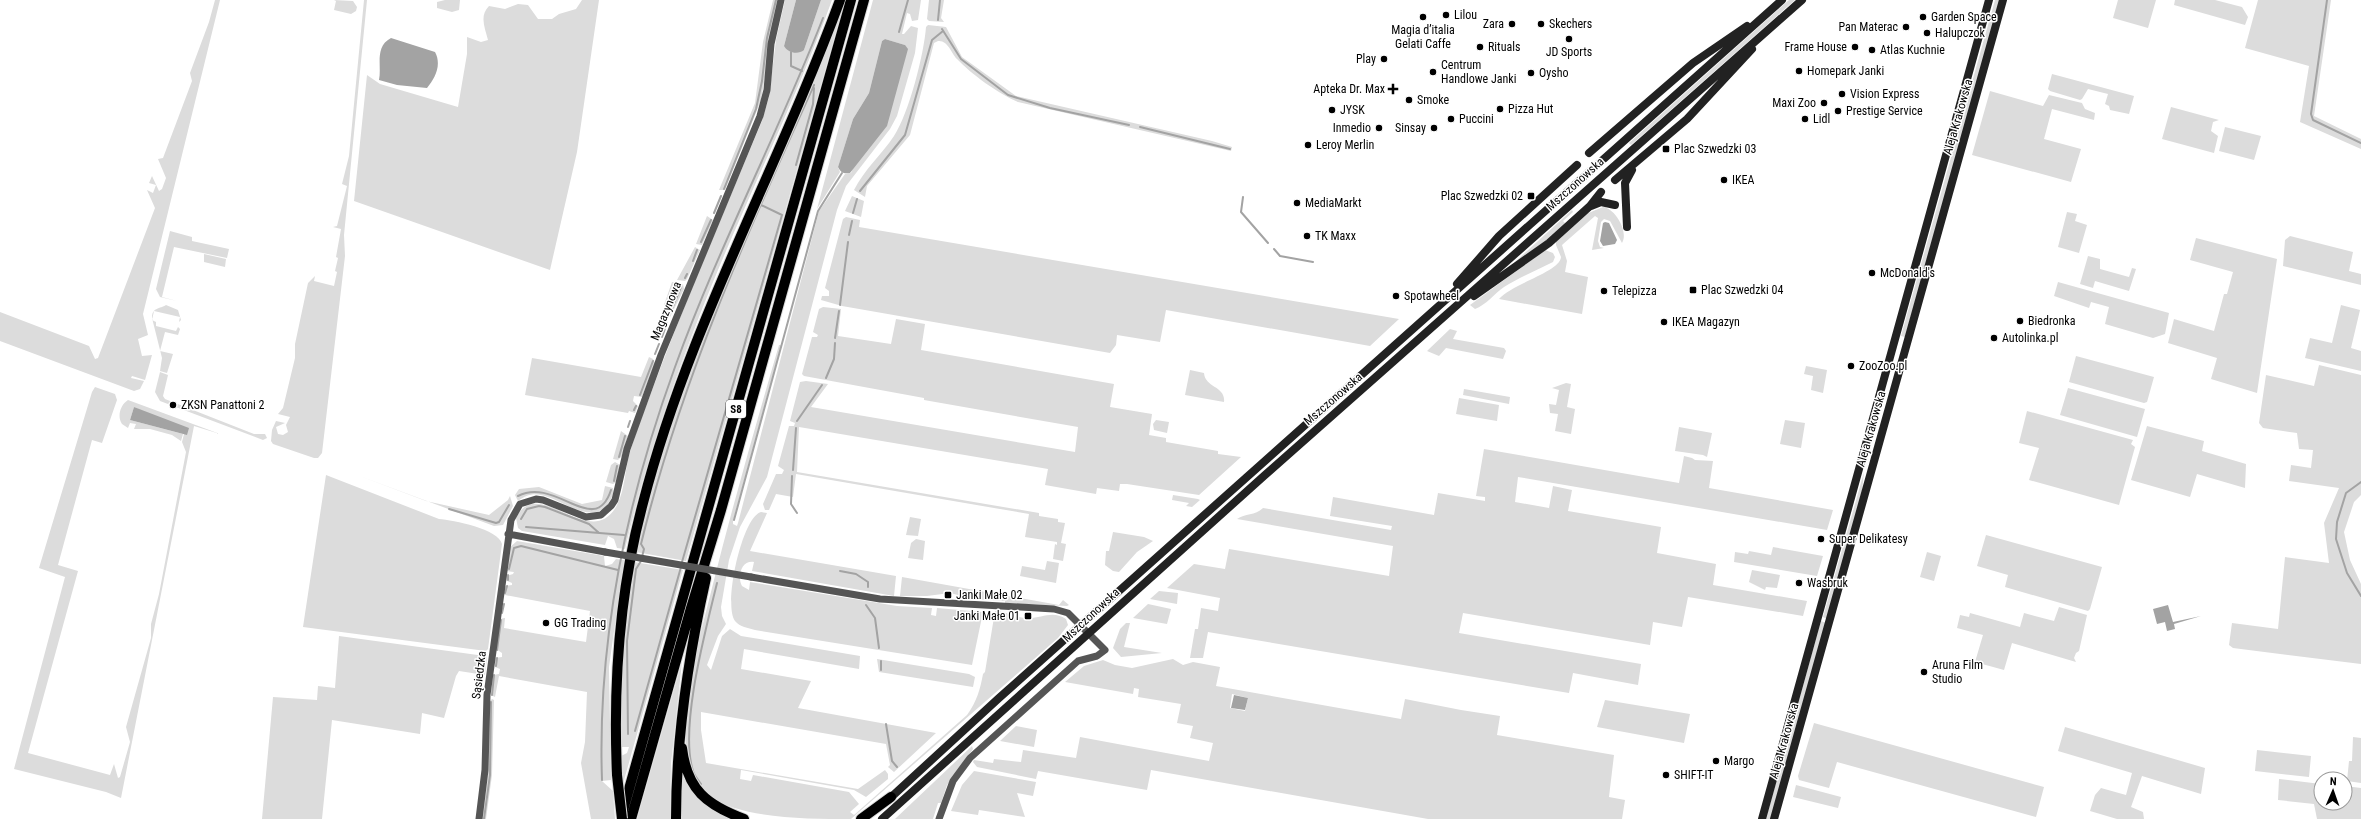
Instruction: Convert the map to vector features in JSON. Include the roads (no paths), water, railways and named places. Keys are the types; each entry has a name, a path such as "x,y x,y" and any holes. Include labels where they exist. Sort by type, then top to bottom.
{"highway":[{"path":"621,819 617,775 615,705 620,629 635,534 648,484 693,351 804,92 840,0"},
{"name":"S8","path":"621,819 852,0"},
{"name":"S8","path":"631,819 685,628 721,510 864,0"},
{"path":"676,819 676,769 681,712 690,650 721,510"},
{"path":"681,712 683,759 694,786 717,807 744,819"},
{"path":"861,819 891,797"}],"main road":[{"name":"Mszczonowska","path":"866,819 1782,0"},
{"name":"Mszczonowska","path":"882,819 1253,485 1802,0"},
{"name":"Aleja Krakowska","path":"1762,819 1989,0"},
{"name":"Aleja Krakowska","path":"1774,819 2003,0"},
{"path":"1589,153 1693,63 1772,9"},
{"path":"1615,180 1637,163 1687,119 1783,16"},
{"path":"1627,227 1625,183 1637,163"},
{"path":"1436,308 1499,236 1577,165"},
{"path":"1446,316 1523,262 1590,206 1601,192"},
{"path":"1590,206 1601,202 1615,205"}],"street":[{"name":"Magazynowa","path":"508,534 515,509 520,504 529,500 543,500 586,517 592,517 606,511 615,500 627,450 661,355 760,116 766,90 771,44 781,0"},
{"path":"508,534 751,578 893,601 1054,608 1068,613 1105,650 1097,656 1078,661 975,753 954,781 939,819"},
{"name":"Sąsiedzka","path":"479,819 486,770 487,696 508,534"}],"waterway":[{"path":"724,189 756,109 762,81 767,38 776,0"},
{"path":"899,32 908,0"},
{"path":"938,20 940,0"},
{"path":"2327,0 2311,114 2313,120 2361,143"},
{"path":"602,780 602,727 610,622 629,518 643,467 675,367 692,323 729,235 787,106 823,18"},
{"path":"942,29 961,59 1008,95 1050,108 1129,125"},
{"path":"860,191 905,135 932,40 943,31"},
{"path":"791,52 791,66 802,71"},
{"path":"642,557 644,549 641,544 657,484 695,368 740,254 814,85"},
{"path":"796,165 813,104 814,88"},
{"path":"1140,127 1230,149"},
{"path":"734,520 818,211 842,173"},
{"path":"714,213 721,196"},
{"path":"1243,197 1241,212 1268,243"},
{"path":"853,213 857,199"},
{"path":"682,562 782,215 761,205"},
{"path":"701,242 711,220"},
{"path":"849,235 852,221"},
{"path":"840,305 848,242"},
{"path":"1274,249 1280,256 1313,262"},
{"path":"693,261 697,250"},
{"path":"685,278 687,274"},
{"path":"670,313 681,287"},
{"path":"835,338 839,311"},
{"path":"662,337 667,323"},
{"path":"826,378 834,359 835,343"},
{"path":"655,354 659,344"},
{"path":"640,395 653,361"},
{"path":"797,421 822,385"},
{"path":"634,410 636,406"},
{"path":"628,427 630,421"},
{"path":"793,470 796,428"},
{"path":"619,457 625,436"},
{"path":"614,481 617,466"},
{"path":"792,476 791,504 797,513"},
{"path":"2361,482 2346,493 2337,522 2336,539 2347,573 2361,596"},
{"path":"518,496 532,492 546,494 585,508 595,509 604,504 611,490"},
{"path":"449,509 496,523 499,522 509,505"},
{"path":"521,519 527,509 539,506 545,507 589,524 599,533"},
{"path":"526,527 624,535"},
{"path":"509,569 514,548 521,546 618,570"},
{"path":"628,734 627,641 636,569 641,561"},
{"path":"635,731 681,567"},
{"path":"840,571 856,574 868,582 868,587"},
{"path":"508,575 508,580"},
{"path":"701,784 693,771 689,730 701,651 717,583"},
{"path":"505,593 507,586"},
{"path":"502,613 504,604"},
{"path":"866,605 875,618 879,648"},
{"path":"497,650 501,620"},
{"path":"496,666 497,658"},
{"path":"881,661 881,670"},
{"path":"492,695 494,675"},
{"path":"484,819 490,775 491,702"},
{"path":"886,724 892,761 897,767"}],"place":[{"name":"Lilou","path":"1446,15"},
{"name":"Magia d’italia Gelati Caffe","path":"1423,17"},
{"name":"Garden Space","path":"1923,17"},
{"name":"Zara","path":"1512,24"},
{"name":"Skechers","path":"1541,24"},
{"name":"Pan Materac","path":"1906,27"},
{"name":"Halupczok","path":"1927,33"},
{"name":"JD Sports","path":"1569,39"},
{"name":"Rituals","path":"1480,47"},
{"name":"Frame House","path":"1855,47"},
{"name":"Atlas Kuchnie","path":"1872,50"},
{"name":"Play","path":"1384,59"},
{"name":"Homepark Janki","path":"1799,71"},
{"name":"Centrum Handlowe Janki","path":"1433,72"},
{"name":"Oysho","path":"1531,73"},
{"name":"Apteka Dr. Max","path":"1393,89"},
{"name":"Vision Express","path":"1842,94"},
{"name":"Smoke","path":"1409,100"},
{"name":"Maxi Zoo","path":"1824,103"},
{"name":"Pizza Hut","path":"1500,109"},
{"name":"JYSK","path":"1332,110"},
{"name":"Prestige Service","path":"1838,111"},
{"name":"Puccini","path":"1451,119"},
{"name":"Lidl","path":"1805,119"},
{"name":"Inmedio","path":"1379,128"},
{"name":"Sinsay","path":"1434,128"},
{"name":"Leroy Merlin","path":"1308,145"},
{"name":"Plac Szwedzki 03","path":"1666,149"},
{"name":"IKEA","path":"1724,180"},
{"name":"Plac Szwedzki 02","path":"1531,196"},
{"name":"MediaMarkt","path":"1297,203"},
{"name":"TK Maxx","path":"1307,236"},
{"name":"McDonald's","path":"1872,273"},
{"name":"Plac Szwedzki 04","path":"1693,290"},
{"name":"Telepizza","path":"1604,291"},
{"name":"Spotawheel","path":"1396,296"},
{"name":"Biedronka","path":"2020,321"},
{"name":"IKEA Magazyn","path":"1664,322"},
{"name":"Autolinka.pl","path":"1994,338"},
{"name":"ZooZoo.pl","path":"1851,366"},
{"name":"ZKSN Panattoni 2","path":"173,405"},
{"name":"Super Delikatesy","path":"1821,539"},
{"name":"Wasbruk","path":"1799,583"},
{"name":"Janki Małe 02","path":"948,595"},
{"name":"Janki Małe 01","path":"1028,616"},
{"name":"GG Trading","path":"546,623"},
{"name":"Aruna Film Studio","path":"1924,672"},
{"name":"Margo","path":"1716,761"},
{"name":"SHIFT-IT","path":"1666,775"}]}
